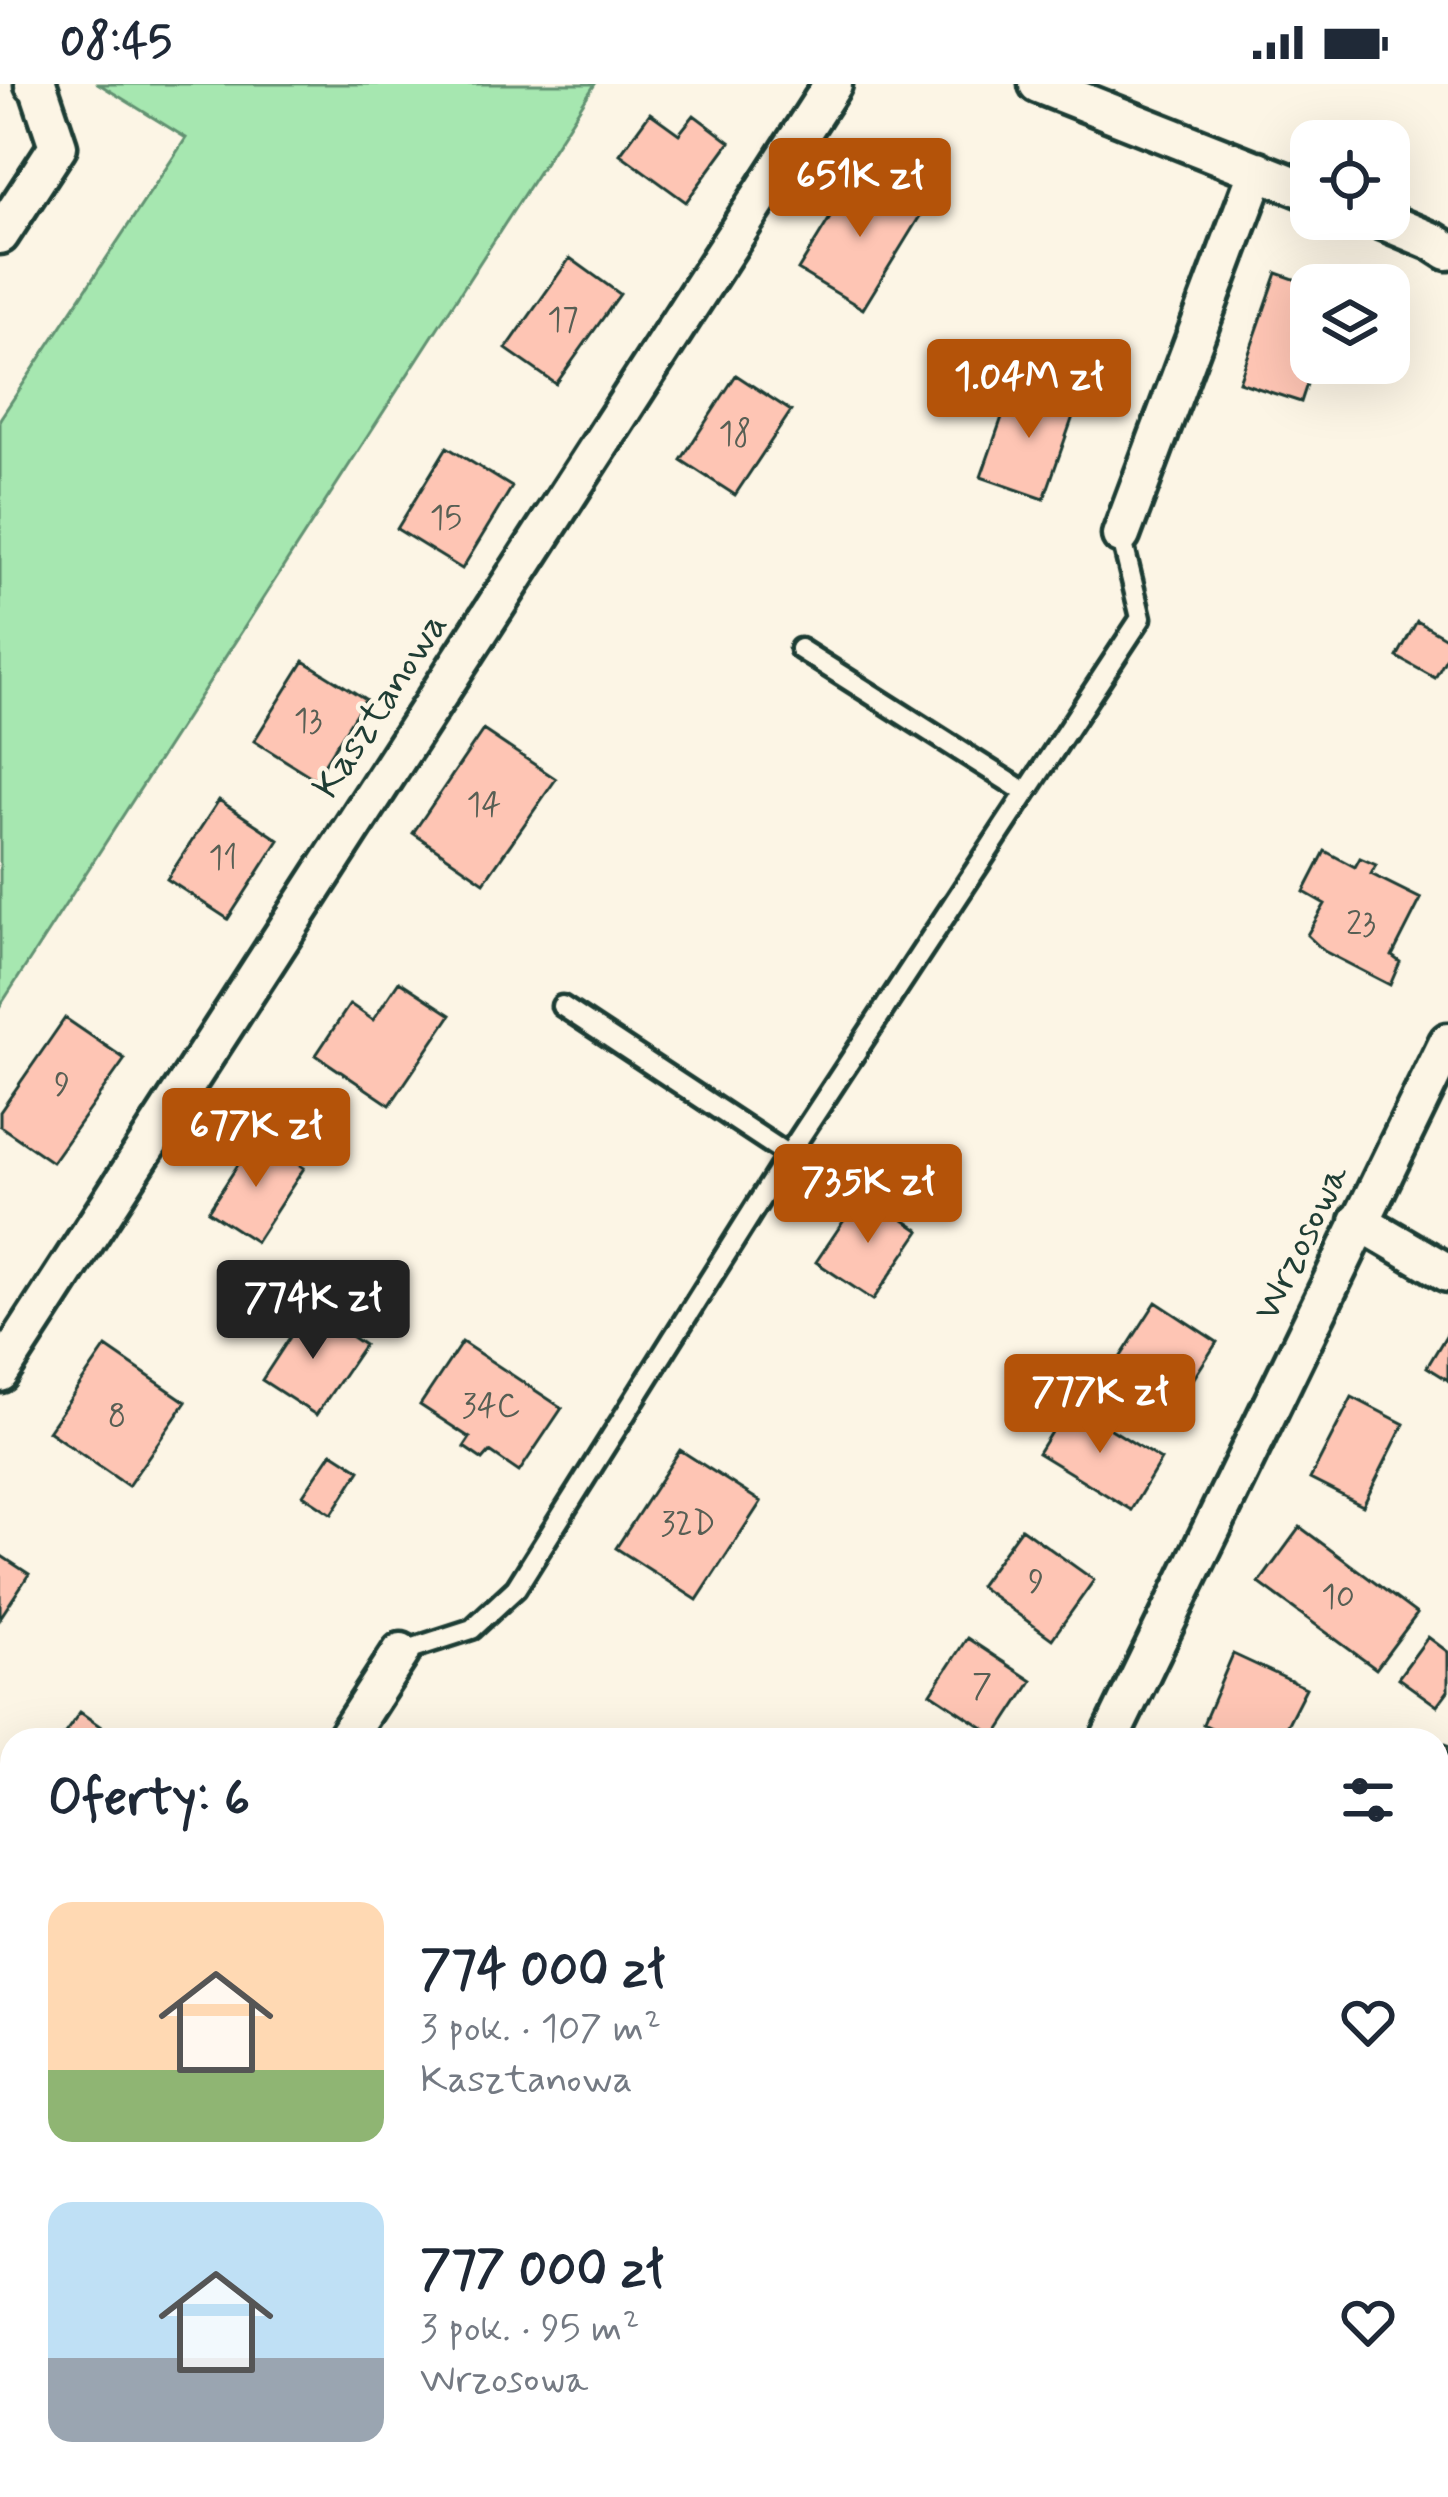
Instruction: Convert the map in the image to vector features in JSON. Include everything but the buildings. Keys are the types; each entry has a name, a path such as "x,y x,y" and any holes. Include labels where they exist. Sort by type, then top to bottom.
{"street":[{"path":"0,236 58,146 34,84"},
{"name":"Kasztanowa","path":"0,1373 833,84"},
{"path":"1038,84 1290,183"},
{"path":"1120,535 1258,170"},
{"path":"1410,232 1448,251"},
{"name":"Wrzosowa","path":"1114,1728 1448,1042"},
{"path":"1359,1221 1448,1273"},
{"path":"352,1728 400,1652"}],"lane":[{"path":"400,1652 472,1629 516,1588 788,1155 1141,618 1120,535"},
{"path":"800,649 1024,792"},
{"path":"562,1006 788,1155"}],"green space":[{"path":"99,84 595,84 0,1006 0,419 186,138"}]}
